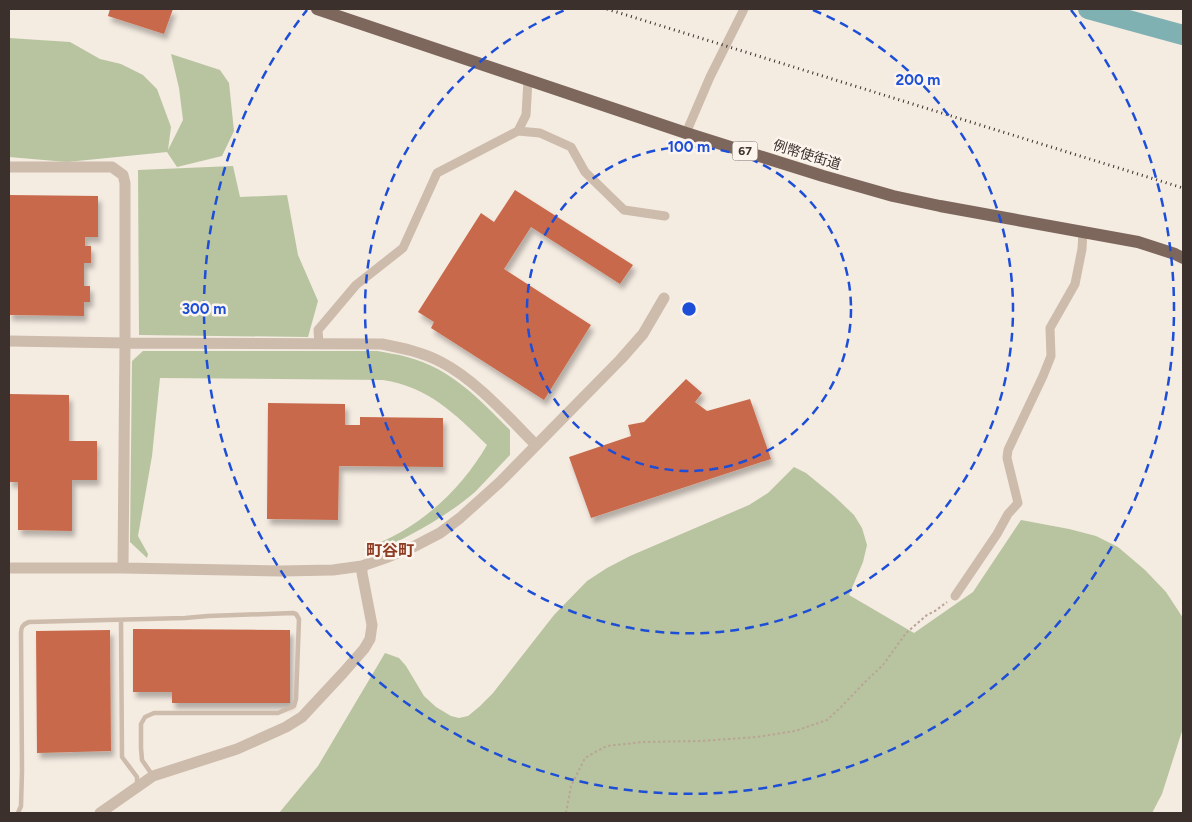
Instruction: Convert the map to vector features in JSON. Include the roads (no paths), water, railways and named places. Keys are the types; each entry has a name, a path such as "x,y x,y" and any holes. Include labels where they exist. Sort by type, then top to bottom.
{"main road":[{"name":"例幣使街道","path":"317,9 686,133 823,176 893,196 940,206 1138,242 1183,258"}],"street":[{"path":"686,133 710,77 744,9"},
{"path":"518,131 526,115 528,80"},
{"path":"319,344 318,330 356,285 403,248 438,173 518,131 540,133 571,147 585,172 624,210 665,216"},
{"path":"9,167 112,167 124,175 126,343 123,568"},
{"path":"955,596 997,534 1008,514 1018,504 1006,458 1051,356 1050,328 1075,284 1082,249 1083,231"},
{"path":"9,568 332,570 362,566 414,547 440,533 460,518 500,482 621,359 643,334 664,298"},
{"path":"9,341 382,344 440,361 456,370 484,394 536,445"},
{"path":"100,813 153,776 237,749 286,727 302,717 364,649 370,639 372,625 362,566"}],"lane":[{"path":"18,813 21,806 22,771 21,628 24,624 29,622 296,614 299,619 296,698 294,706 278,713 154,713 145,717 142,724 142,760 153,776"},
{"path":"121,620 122,757 137,777 137,787"}],"waterway":[{"path":"1088,9 1183,35"}],"railway":[{"path":"607,9 1183,188"}],"district":[{"name":"町谷町","path":"390,550"}]}
